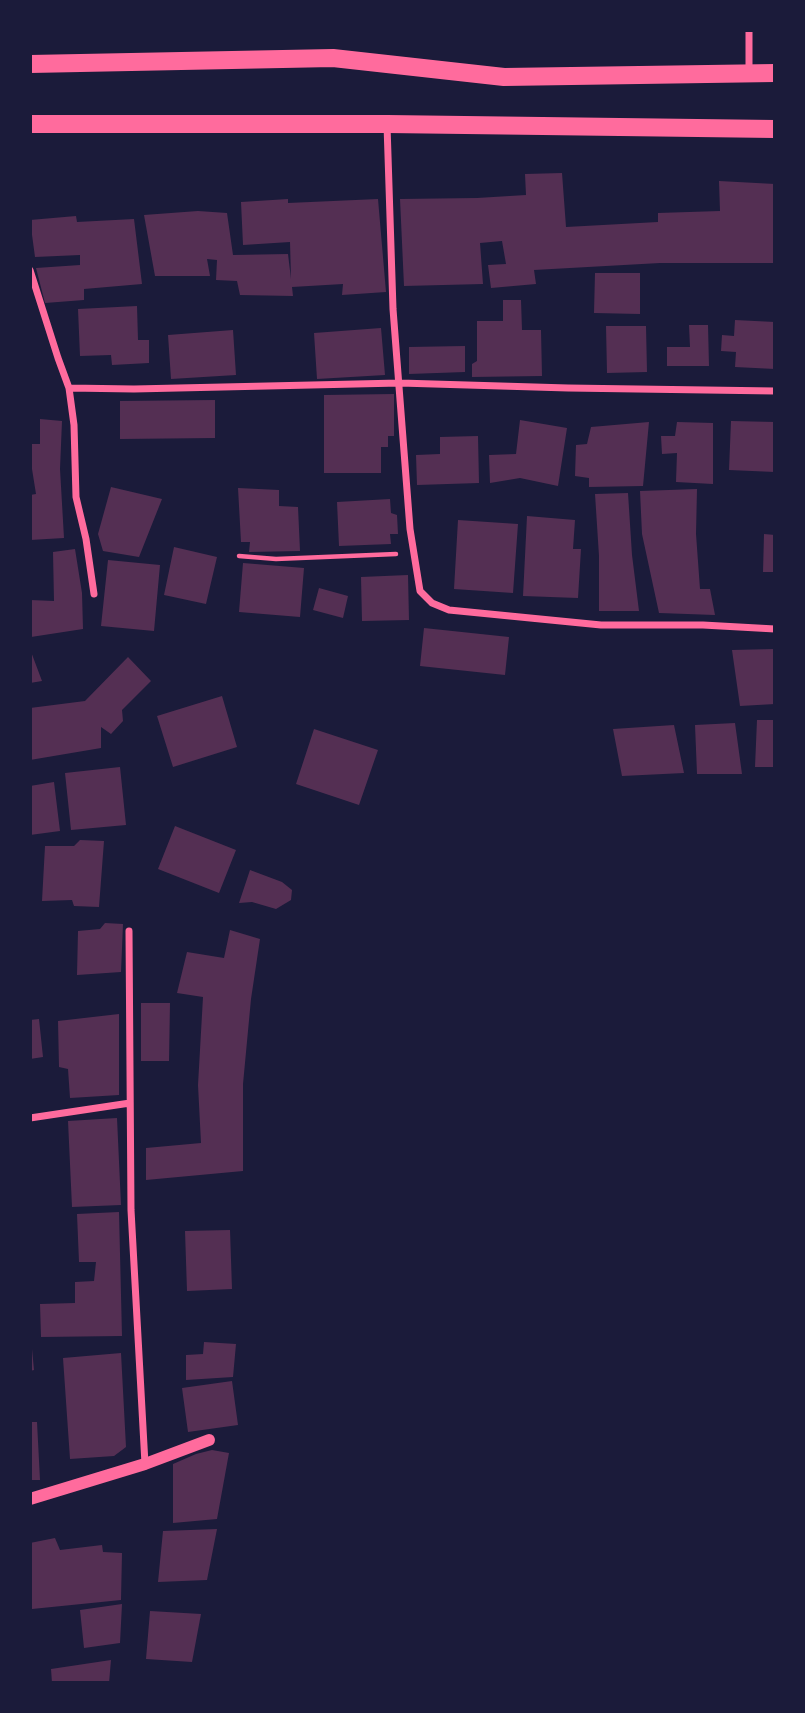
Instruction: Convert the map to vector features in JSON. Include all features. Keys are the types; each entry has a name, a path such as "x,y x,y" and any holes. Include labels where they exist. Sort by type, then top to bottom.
{"main road":[{"path":"30,64 333,58 504,77 775,74"},
{"path":"30,124 387,124 775,129"}],"street":[{"path":"749,30 749,73"},
{"path":"387,124 393,309 410,529 420,591 432,603 449,610 601,625 703,625 775,629"},
{"path":"30,270 69,388 75,425 76,497 86,539 94,594"},
{"path":"69,388 400,383 775,391"},
{"path":"129,932 131,1209 145,1464"},
{"path":"30,1118 130,1103"},
{"path":"30,1499 145,1464 209,1440"}],"path":[{"path":"239,556 276,559 414,552"}],"building":[{"path":"562,173 566,227 658,222 658,213 720,211 719,181 775,184 775,263 660,263 534,270 536,284 491,288 488,265 506,264 502,241 480,243 483,284 404,286 400,199 526,195 525,174"},
{"path":"288,199 288,203 378,199 386,292 342,295 343,284 292,287 293,296 240,295 237,281 216,280 217,260 207,259 210,276 155,276 144,215 198,211 227,213 233,255 288,254 291,279 290,242 243,245 241,202"},
{"path":"76,216 77,222 134,219 142,284 84,289 84,300 45,303 36,268 80,265 80,255 35,257 30,220"},
{"path":"595,273 640,273 640,314 594,313"},
{"path":"503,300 521,300 522,330 541,330 542,376 472,377 472,364 477,361 477,321 503,321"},
{"path":"137,306 138,340 149,340 149,363 112,365 111,355 80,356 78,309"},
{"path":"735,320 775,322 775,369 735,367 736,352 721,351 722,335 734,336"},
{"path":"689,325 708,325 709,366 667,366 667,347 690,347"},
{"path":"606,326 646,326 647,372 607,373"},
{"path":"381,328 385,375 317,379 314,333"},
{"path":"233,330 236,375 171,379 168,335"},
{"path":"465,346 465,372 409,374 409,347"},
{"path":"394,394 394,436 388,436 388,447 381,447 381,473 324,473 324,395"},
{"path":"215,400 215,438 120,439 120,401"},
{"path":"40,419 62,421 60,469 64,538 30,540 30,495 36,494 30,468 30,444 40,444"},
{"path":"520,420 567,428 558,486 520,478 490,483 489,455 516,454"},
{"path":"731,421 775,422 775,472 729,470"},
{"path":"649,422 643,486 589,487 589,478 575,476 576,445 587,444 591,427"},
{"path":"677,422 713,423 713,484 676,482 677,453 662,454 661,436 675,436"},
{"path":"478,436 479,483 417,485 416,455 440,454 440,437"},
{"path":"111,487 162,499 139,557 103,551 98,534"},
{"path":"238,488 279,490 279,506 298,507 300,551 249,552 250,542 241,542"},
{"path":"697,489 696,534 700,589 710,589 715,615 659,613 642,534 640,491"},
{"path":"628,493 639,611 599,611 595,494"},
{"path":"390,499 391,513 397,515 398,534 390,534 391,544 339,546 337,502"},
{"path":"527,516 575,520 573,549 581,549 578,598 523,596"},
{"path":"458,520 518,524 513,593 454,589"},
{"path":"764,534 775,535 775,572 763,572"},
{"path":"174,547 217,557 206,604 164,595"},
{"path":"75,549 82,593 83,629 31,637 30,600 54,601 53,552"},
{"path":"108,560 160,565 154,631 101,626"},
{"path":"243,563 304,568 300,617 239,612"},
{"path":"408,575 409,620 362,621 361,577"},
{"path":"319,588 348,596 343,618 313,610"},
{"path":"424,628 509,637 505,675 420,666"},
{"path":"30,649 42,681 30,683"},
{"path":"775,649 775,704 740,706 732,650"},
{"path":"128,657 151,681 122,710 123,721 111,734 101,727 101,748 30,760 30,708 85,701"},
{"path":"222,696 237,747 173,767 157,716"},
{"path":"757,720 775,720 775,767 755,767"},
{"path":"735,723 742,774 697,774 695,725"},
{"path":"674,725 684,773 622,776 613,729"},
{"path":"314,729 378,750 359,805 296,784"},
{"path":"120,767 126,825 71,830 65,773"},
{"path":"54,782 60,831 30,835 30,786"},
{"path":"175,826 236,850 219,893 158,869"},
{"path":"80,840 104,841 99,907 74,906 72,900 42,901 45,846 74,846"},
{"path":"250,870 282,882 292,890 291,900 276,909 252,902 239,903"},
{"path":"105,923 123,924 121,972 77,975 78,931 100,929"},
{"path":"230,930 260,939 243,1084 243,1171 146,1180 146,1148 201,1143 198,1085 203,997 177,993 187,952 224,958"},
{"path":"141,1003 170,1003 169,1061 141,1061"},
{"path":"119,1014 119,1095 70,1098 68,1069 59,1067 58,1021"},
{"path":"39,1019 43,1057 30,1059 30,1020"},
{"path":"117,1118 121,1205 72,1207 68,1121"},
{"path":"119,1212 122,1336 41,1337 40,1304 75,1303 75,1282 94,1281 96,1262 79,1262 77,1214"},
{"path":"230,1230 232,1289 187,1291 185,1231"},
{"path":"204,1342 236,1344 233,1377 186,1380 186,1355 203,1354"},
{"path":"30,1349 34,1370 30,1371"},
{"path":"121,1353 126,1447 114,1456 70,1459 63,1358"},
{"path":"232,1381 238,1425 188,1432 182,1388"},
{"path":"30,1422 37,1422 40,1480 30,1480"},
{"path":"212,1450 229,1453 217,1519 173,1523 173,1464"},
{"path":"217,1529 207,1580 158,1582 163,1531"},
{"path":"55,1538 60,1550 102,1545 103,1552 122,1553 121,1600 32,1609 30,1543"},
{"path":"122,1604 120,1643 84,1648 80,1610"},
{"path":"150,1611 201,1614 192,1662 146,1659"},
{"path":"111,1660 109,1683 52,1683 51,1669"}]}
